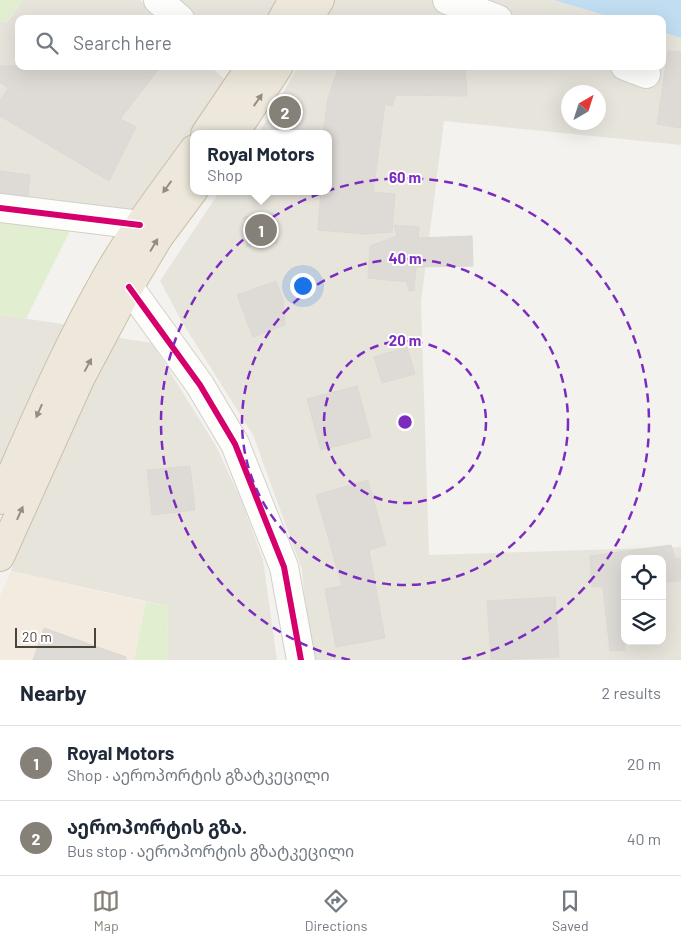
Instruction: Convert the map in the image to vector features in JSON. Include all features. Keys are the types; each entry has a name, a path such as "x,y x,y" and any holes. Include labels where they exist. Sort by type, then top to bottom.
{"highway":[{"path":"285,15 294,0"},
{"path":"311,15 320,0"},
{"path":"206,130 243,70"},
{"path":"237,130 276,70"},
{"path":"0,500 60,364 108,273 190,155"},
{"path":"0,557 80,379 129,287 159,237 190,195"}],"street":[{"path":"158,0 175,15"},
{"path":"448,0 487,15"},
{"path":"0,208 140,225"},
{"path":"129,287 200,385 235,444 284,567 301,660"}],"shaded area":[{"path":"23,0 140,0 156,15 15,15 15,70 214,70 225,80 131,215 0,197 0,21 7,22"},
{"path":"169,0 284,0 274,15 185,15"},
{"path":"334,0 554,0 604,15 326,15"},
{"path":"666,33 681,38 681,145 444,121 421,302 429,555 681,547 681,660 313,660 308,633 302,570 253,435 182,322 160,281 217,195 332,195 332,130 261,130 296,70 666,70"},
{"path":"0,315 70,325 0,482"},
{"path":"114,337 152,343 216,446 242,502 263,560 277,660 167,660 168,606 11,571 51,465"},
{"path":"11,571 146,602 134,660 0,660 0,596"}],"green space":[{"path":"0,0 23,0 6,22 0,21"},
{"path":"0,222 70,231 26,319 0,315"},
{"path":"146,602 168,606 167,660 134,660"}],"water":[{"path":"554,0 681,0 681,38 666,33 666,15 604,15"}],"building":[{"path":"668,51 681,52 681,128 657,124"},
{"path":"0,66 15,66 15,70 158,70 120,119 136,127 109,181 0,116 0,101 8,88 0,82"},
{"path":"338,70 465,70 467,96 396,95 392,106 385,104 373,192 395,194 392,232 367,234 318,230 321,195 332,195 332,130 324,130 328,98"},
{"path":"0,171 30,175 28,196 0,193"},
{"path":"274,213 277,243 247,247 244,217"},
{"path":"394,225 419,227 418,238 472,236 473,266 416,267 414,290 409,291 407,282 368,278 370,246 397,236"},
{"path":"276,281 283,299 285,325 253,337 237,295"},
{"path":"407,347 415,374 382,383 374,357"},
{"path":"357,386 371,437 321,450 307,399"},
{"path":"190,466 195,510 152,515 147,470"},
{"path":"368,480 386,545 369,550 385,638 336,647 325,589 342,586 316,495"},
{"path":"671,545 675,558 681,559 681,581 666,582 666,555 621,555 621,645 625,645 625,650 610,651 603,587 592,587 590,556"},
{"path":"555,597 559,657 491,660 487,601"},
{"path":"44,628 126,657 126,660 33,660"}],"cycle path":[{"path":"0,208 140,225"},
{"path":"129,287 200,385 235,444 284,567 301,660"}],"place":[{"name":"აეროპორტის გზა.","path":"285,112"},
{"name":"Royal Motors","path":"261,230"}]}
